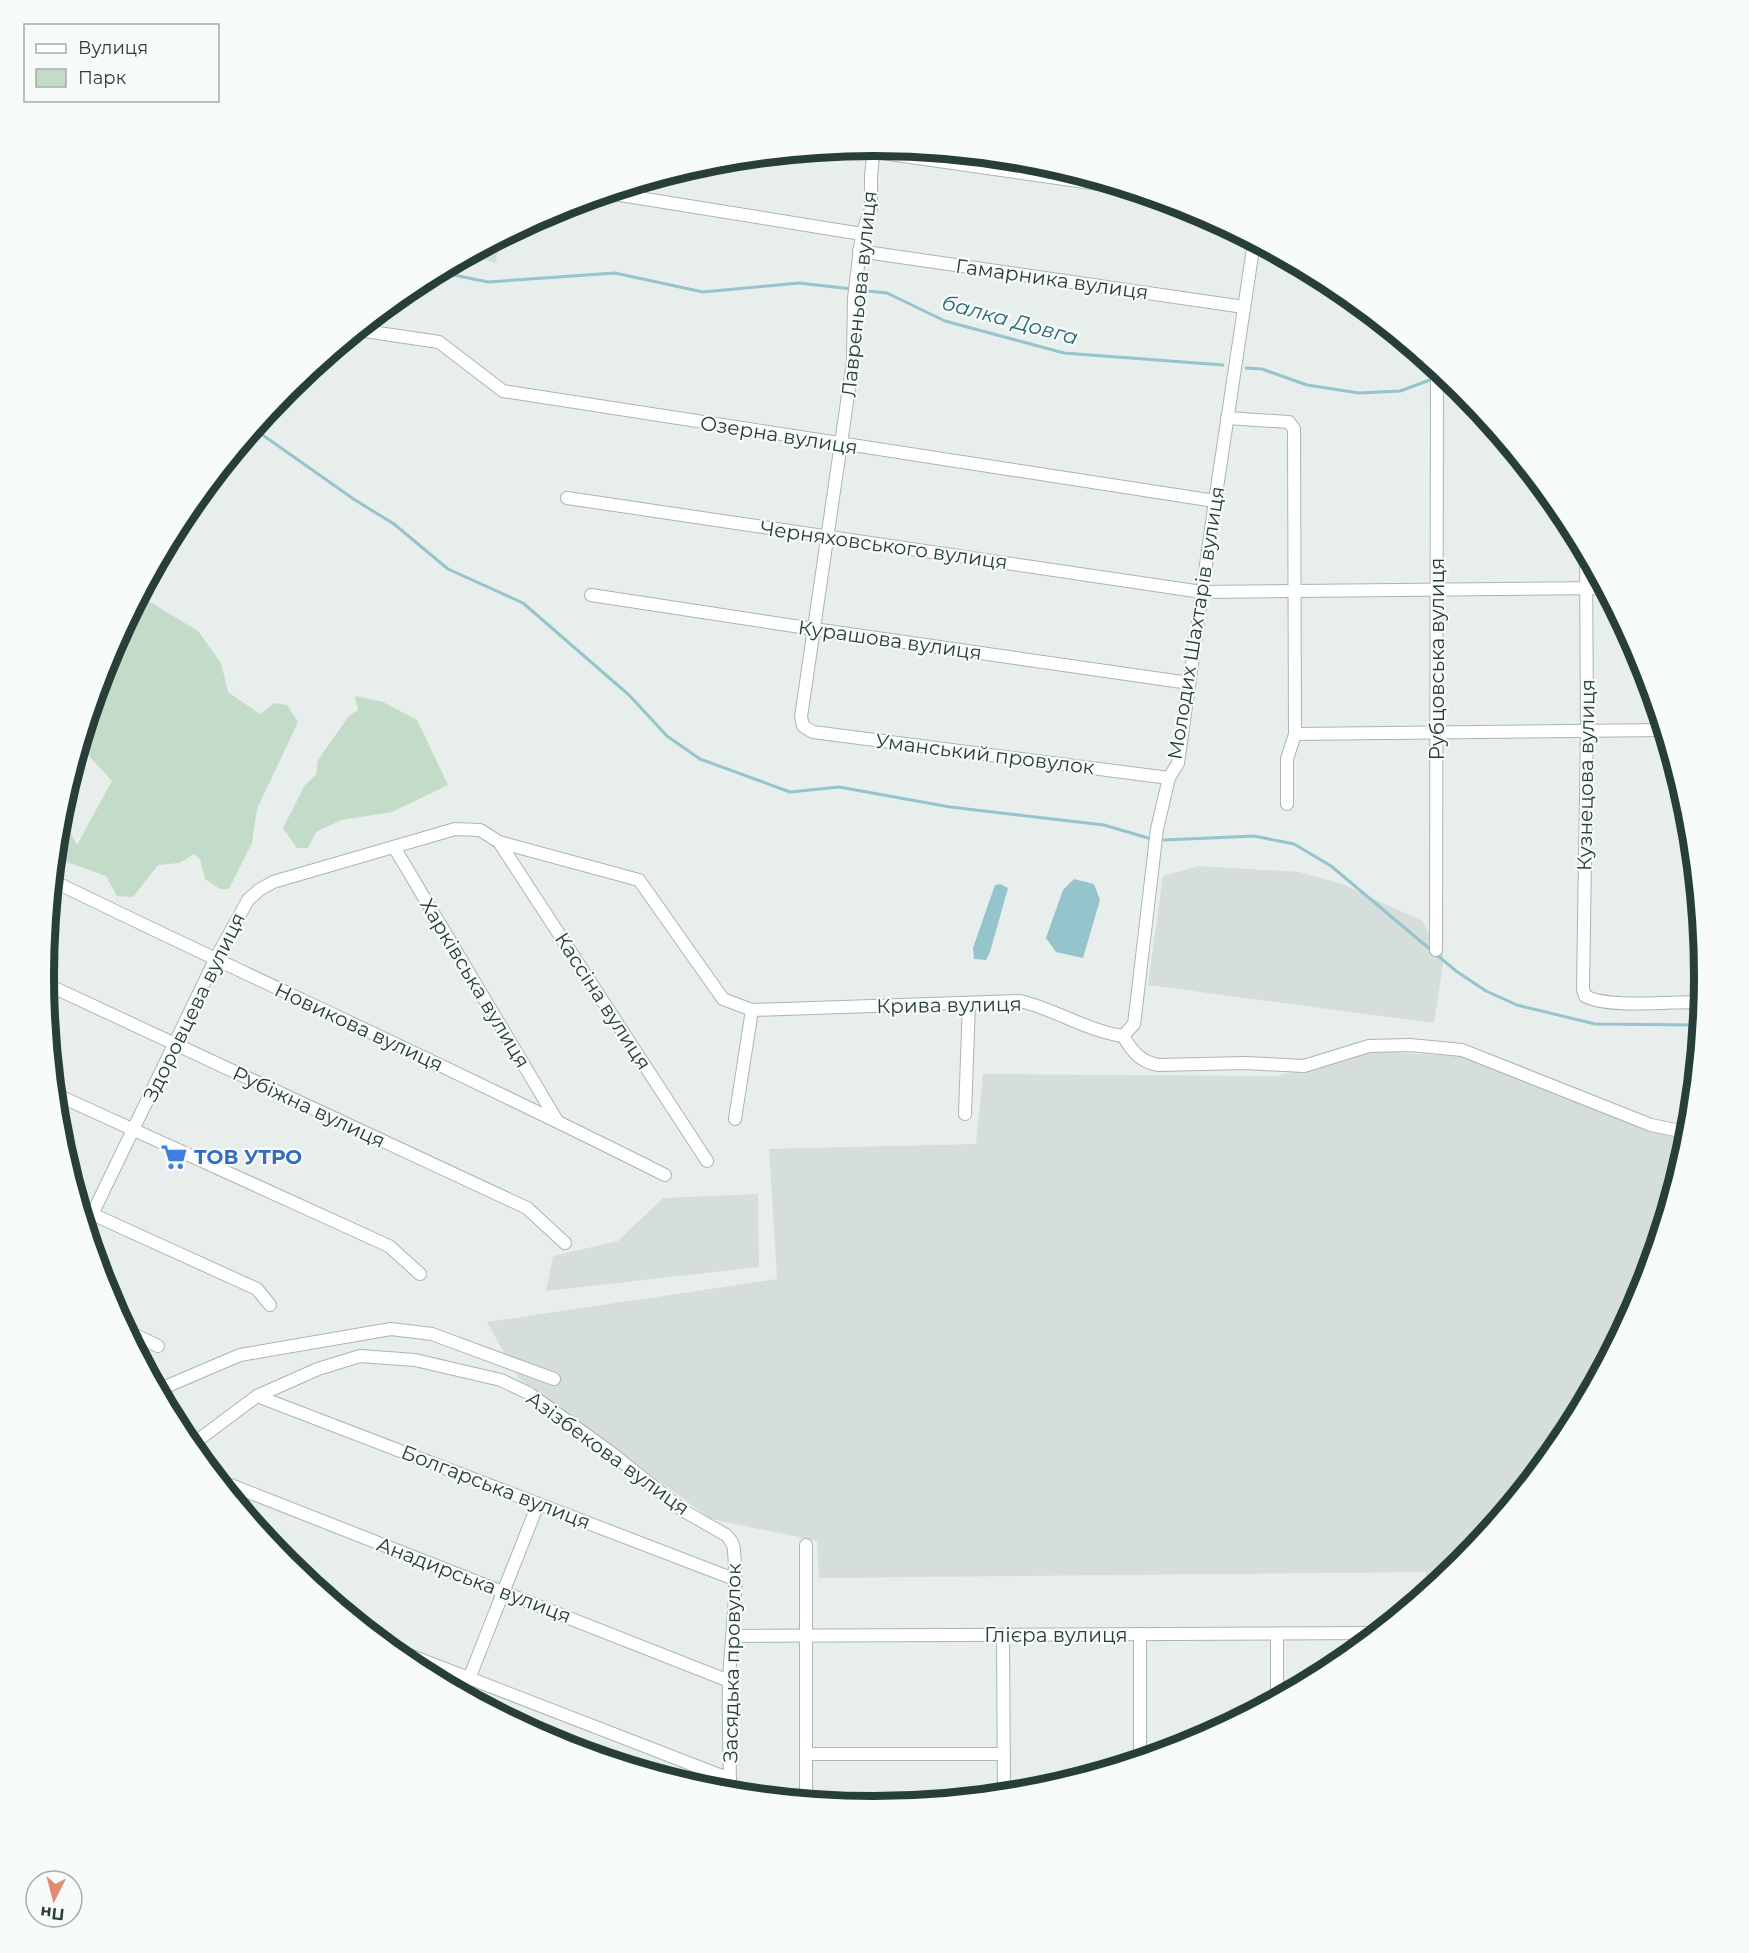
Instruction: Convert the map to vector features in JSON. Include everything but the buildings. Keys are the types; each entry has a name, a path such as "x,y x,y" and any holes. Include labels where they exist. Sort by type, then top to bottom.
{"street":[{"name":"Лавреньова вулиця","path":"803,726 801,717 853,361 854,298 862,234 870,208 874,156"},
{"path":"939,159 1060,178"},
{"path":"625,196 862,234"},
{"name":"Молодих Шахтарів вулиця","path":"1123,1036 1134,1024 1153,850 1169,778 1178,763 1253,249"},
{"name":"Гамарника вулиця","path":"860,251 1244,308"},
{"name":"Озерна вулиця","path":"368,332 439,342 503,391 1215,501"},
{"name":"Рубцовська вулиця","path":"1436,950 1437,380"},
{"path":"1227,418 1289,422 1293,425 1295,734 1287,759 1287,804"},
{"name":"Черняховського вулиця","path":"567,498 1202,592 1596,588"},
{"name":"Кузнецова вулиця","path":"1586,569 1587,731 1583,988 1585,996 1592,1000 1694,1002"},
{"name":"Курашова вулиця","path":"591,595 1189,683"},
{"name":"Уманський провулок","path":"803,726 813,732 1169,778"},
{"path":"1295,734 1656,730"},
{"name":"Здоровцева вулиця","path":"91,1218 215,960 248,900 259,890 273,882 455,829 480,830 499,842 639,880"},
{"name":"Кассіна вулиця","path":"499,842 707,1161"},
{"name":"Харківська вулиця","path":"393,847 556,1120"},
{"name":"Крива вулиця","path":"639,880 723,999 752,1010 1020,1001 1053,1010 1106,1034 1123,1036"},
{"name":"Новикова вулиця","path":"60,884 556,1120 665,1175"},
{"name":"Рубіжна вулиця","path":"54,988 527,1208 565,1243"},
{"path":"965,1114 969,1003"},
{"path":"735,1119 752,1010"},
{"path":"1123,1036 1135,1055 1145,1063 1158,1065 1245,1063 1304,1066 1370,1046 1410,1045 1462,1050 1651,1125 1680,1131"},
{"path":"63,1098 390,1246 420,1274"},
{"path":"89,1212 257,1289 270,1305"},
{"path":"164,1387 240,1355 391,1329 432,1334 554,1379"},
{"path":"138,1337 158,1346"},
{"name":"Азізбекова вулиця","path":"198,1440 257,1396 318,1369 360,1356 414,1359 501,1380 530,1394 610,1452 684,1511 726,1535"},
{"name":"Болгарська вулиця","path":"257,1396 734,1579"},
{"name":"Анадирська вулиця","path":"232,1485 729,1681"},
{"path":"466,1688 538,1504"},
{"name":"Засядька провулок","path":"726,1535 734,1549 734,1636 729,1681 730,1784"},
{"path":"806,1545 806,1794"},
{"name":"Глієра вулиця","path":"734,1636 1366,1633"},
{"path":"1140,1634 1140,1752"},
{"path":"1277,1634 1278,1691"},
{"path":"1003,1635 1004,1786"},
{"path":"418,1658 730,1779"},
{"path":"806,1754 1004,1754"}],"shaded area":[{"path":"498,248 496,263 478,259"},
{"path":"1198,866 1299,872 1342,884 1422,921 1443,955 1434,1023 1148,985 1163,876"},
{"path":"1372,1051 1468,1057 1678,1134 1667,1189 1633,1290 1585,1387 1557,1432 1525,1476 1455,1557 1426,1583 1426,1572 819,1578 817,1541 711,1519 518,1378 487,1322 777,1279 769,1149 976,1144 983,1074 1276,1076"},
{"path":"758,1194 759,1267 546,1291 553,1256 618,1241 663,1198"}],"green space":[{"path":"146,600 198,631 221,663 228,692 260,714 274,703 287,705 298,722 257,809 252,843 229,889 220,889 205,879 200,859 194,854 179,863 158,865 133,897 117,896 106,876 62,861 68,828 77,845 112,781 86,752 116,663"},
{"path":"355,696 383,702 417,720 448,785 392,812 341,820 316,832 308,848 297,848 283,828 305,785 316,775 318,760 349,716 358,710"}],"water":[{"path":"1074,879 1094,884 1100,900 1083,958 1056,952 1046,938 1063,890"},
{"path":"1000,884 1008,888 990,952 986,960 974,959 973,948 995,885"}],"waterway":[{"name":"балка Довга","path":"451,274 488,282 615,273 703,292 799,283 852,289"},
{"name":"балка Довга","path":"858,290 887,293 945,321 1064,353 1223,365"},
{"name":"балка Довга","path":"1246,368 1262,369 1307,385 1359,393 1400,391 1430,380"},
{"path":"260,433 355,500 394,524 448,569 523,603 629,695 667,736 700,759 790,792 839,787 950,807 1104,825 1148,838"},
{"path":"1164,840 1254,836 1294,844 1331,866 1456,971 1486,991 1517,1005 1595,1024 1693,1025"}],"place":[{"name":"ТОВ УТРО","path":"174,1157"}]}
